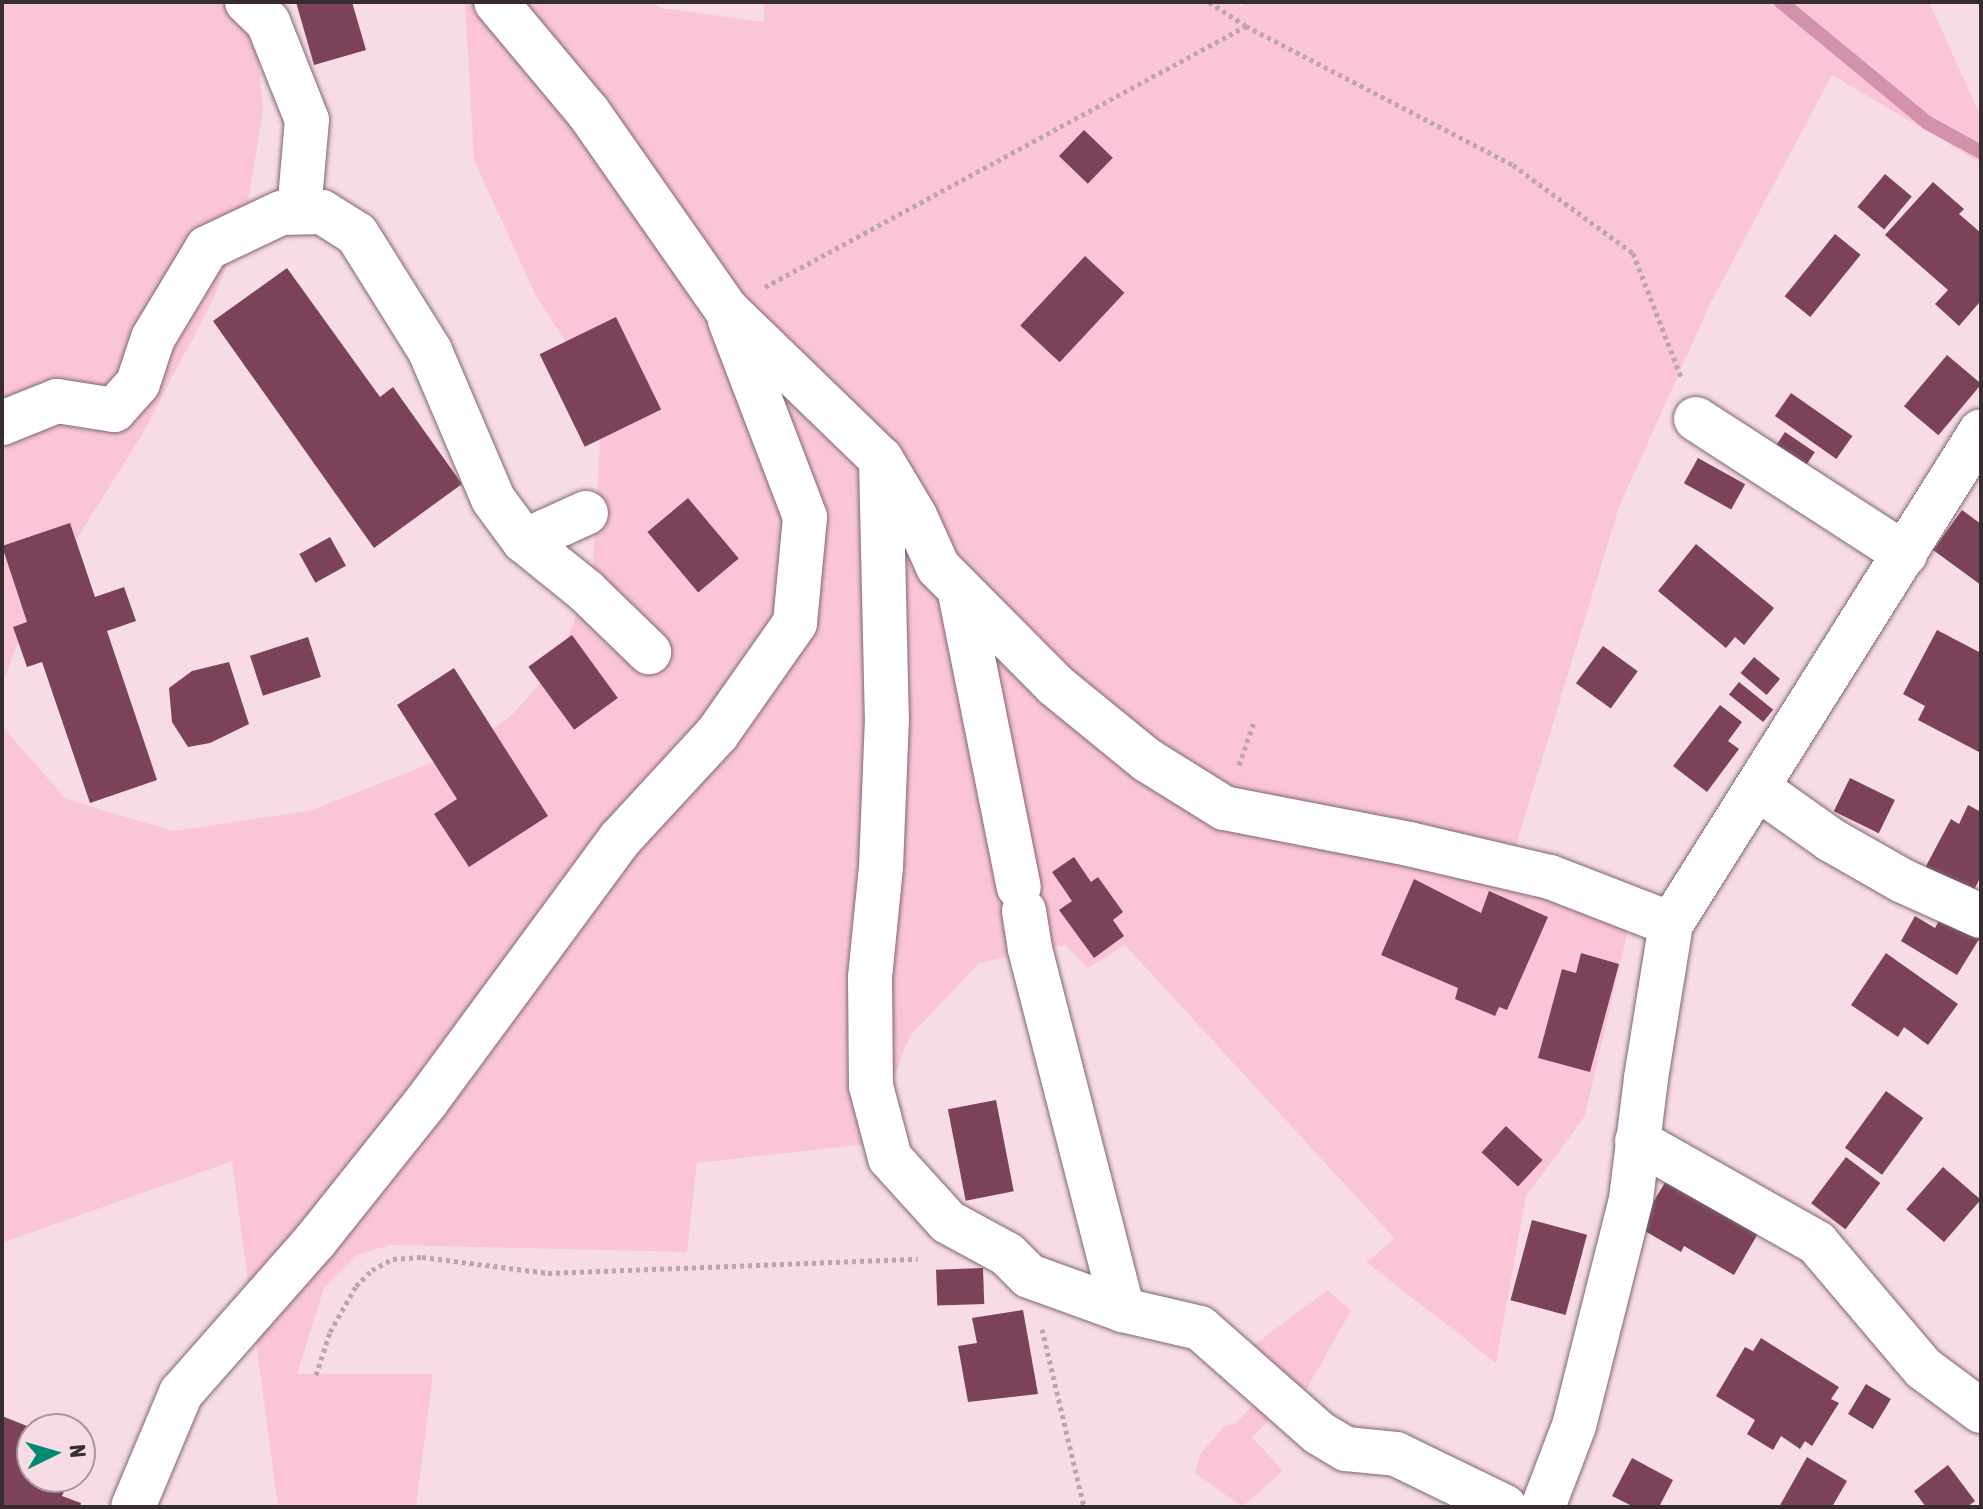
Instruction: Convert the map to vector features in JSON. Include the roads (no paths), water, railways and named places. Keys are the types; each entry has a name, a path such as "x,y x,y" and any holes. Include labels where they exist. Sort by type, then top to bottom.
{"street":[{"path":"247,2 268,22 307,120 299,212"},
{"path":"496,2 588,112 726,309 881,459 915,516 938,567 1055,685 1147,760 1224,808 1409,844 1550,877 1671,924"},
{"path":"2,423 57,401 114,410 138,383 153,338 207,248 281,213 322,212 357,234 430,351 493,499 524,541 586,591 649,652"},
{"path":"133,1507 181,1393 315,1241 417,1114 620,839 717,734 795,623 805,517 726,309"},
{"path":"1696,419 1905,554"},
{"path":"1543,1507 1574,1426 1631,1199 1637,1141 1671,924 1759,789 1981,431"},
{"path":"881,459 887,718 881,867 870,977 871,1086 890,1158 948,1222 1007,1254 1029,1276 1123,1310 1200,1328 1319,1433 1346,1449 1396,1454 1505,1507"},
{"path":"524,541 586,513"},
{"path":"959,588 1030,949 1123,1310"},
{"path":"1759,789 1855,854 1903,881 1981,916"},
{"path":"1637,1141 1817,1243 1923,1368 1981,1411"}],"waterway":[{"path":"1781,2 1928,123 1981,152"}]}
